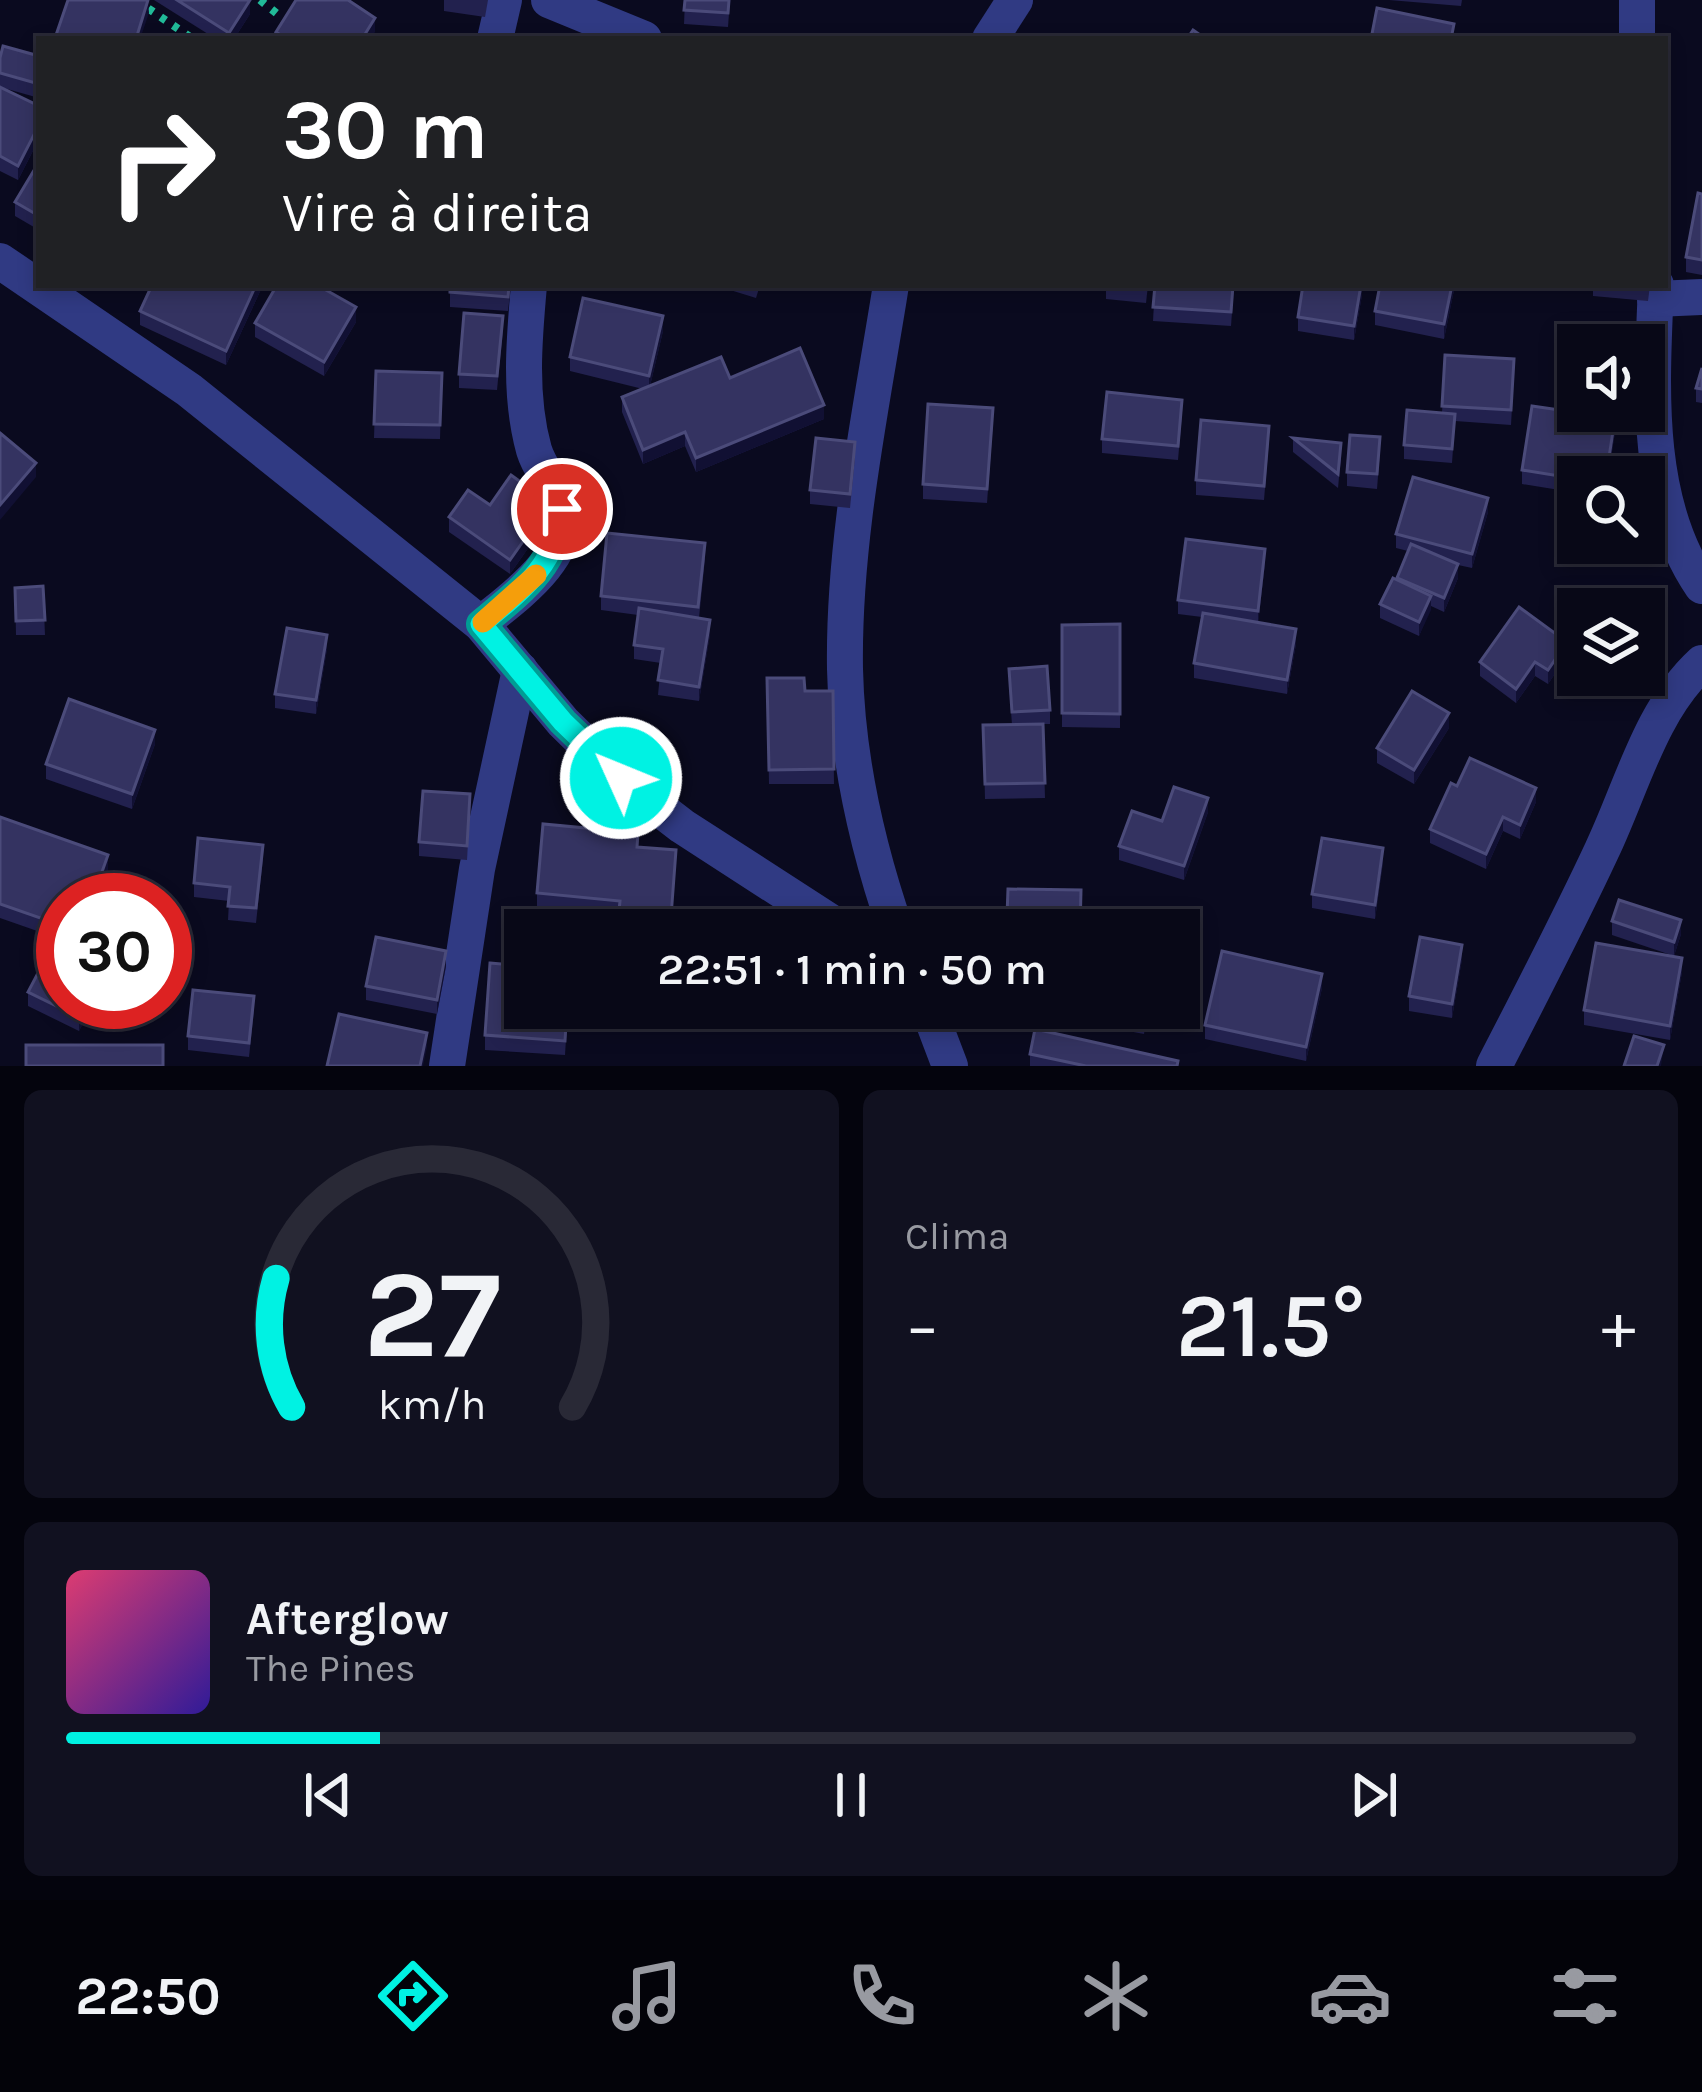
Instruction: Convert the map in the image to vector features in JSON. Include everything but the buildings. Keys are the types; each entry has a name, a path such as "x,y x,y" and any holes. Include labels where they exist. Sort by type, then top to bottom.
{"street":[{"path":"496,36 505,0"},
{"path":"549,0 637,36"},
{"path":"992,36 1015,0"},
{"path":"1637,0 1637,36"},
{"path":"0,261 36,285"},
{"path":"40,288 190,390 481,624 563,722 621,778 682,826 810,909"},
{"path":"481,624 529,584 550,558 561,532 562,509 535,454 525,406 523,350 529,288"},
{"path":"890,909 856,789 845,669 853,548 891,288"},
{"path":"1702,297 1656,292 1654,395 1664,494 1688,566 1702,586"},
{"path":"1494,1066 1604,846 1657,722 1702,663"},
{"path":"447,1066 478,868 520,670"},
{"path":"936,1029 950,1066"}],"path":[{"path":"136,0 190,36"},
{"path":"260,0 281,17"}],"slow traffic":[{"path":"483,622 536,575"}],"route":[{"path":"562,509 561,532 550,558 529,584 481,624 563,722 621,778"}]}
